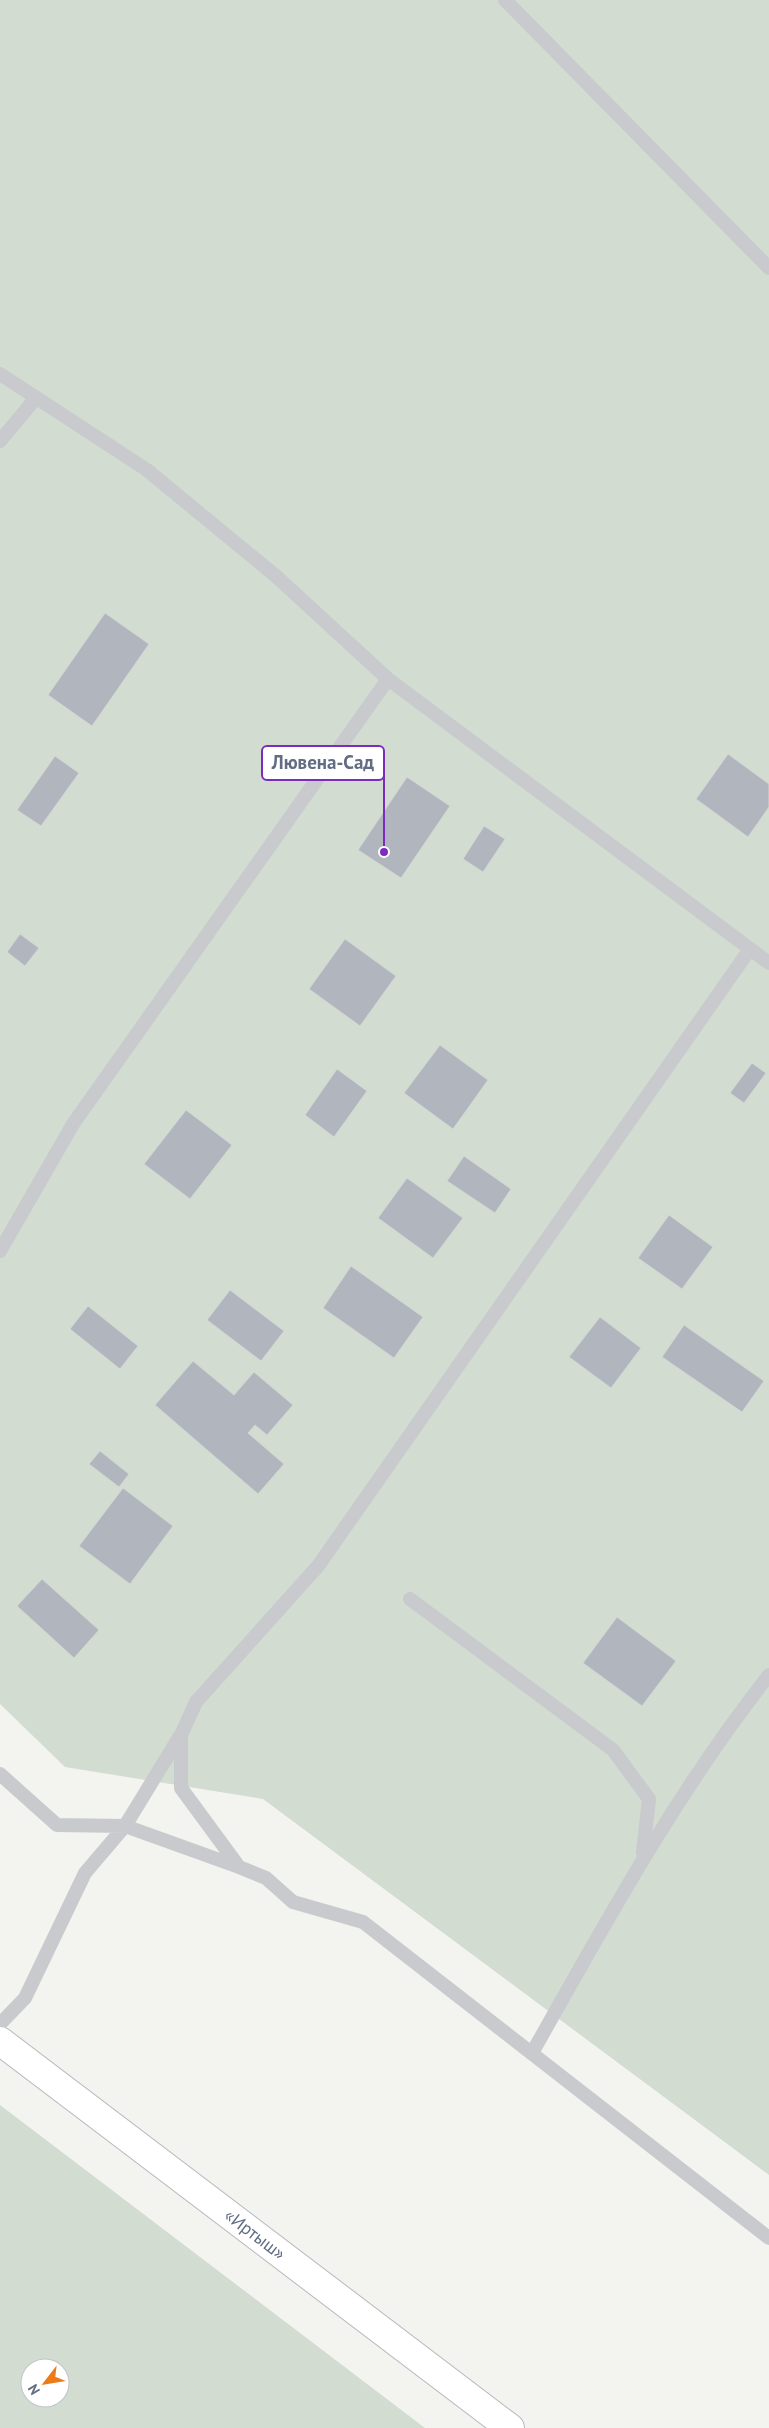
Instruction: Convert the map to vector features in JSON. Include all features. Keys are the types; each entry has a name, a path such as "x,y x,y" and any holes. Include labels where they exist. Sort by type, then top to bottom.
{"highway":[{"name":"«Иртыш»","path":"0,2041 510,2428"}],"lane":[{"path":"505,0 769,268"},
{"path":"0,374 147,470 277,577 388,679 769,963"},
{"path":"0,441 36,398"},
{"path":"0,1251 73,1124 388,679"},
{"path":"0,2024 25,1998 84,1874 125,1826 181,1735 196,1702 318,1566 750,948"},
{"path":"410,1599 613,1750 648,1799 643,1856"},
{"path":"532,2052 643,1856 734,1719 769,1675"},
{"path":"181,1735 181,1788 239,1866"},
{"path":"0,1774 57,1825 125,1826 239,1866 266,1878 293,1902 363,1922 769,2238"}],"shaded area":[{"path":"0,0 769,0 769,2175 263,1799 65,1767 0,1704"},
{"path":"0,2105 425,2428 0,2428"}],"building":[{"path":"105,613 149,644 92,726 48,695"},
{"path":"728,754 769,784 769,807 748,837 696,799"},
{"path":"55,756 79,773 41,826 17,810"},
{"path":"407,777 450,806 401,878 358,850"},
{"path":"484,826 505,839 483,872 463,859"},
{"path":"20,934 39,948 25,966 7,952"},
{"path":"345,939 396,976 360,1026 309,989"},
{"path":"440,1045 488,1080 453,1129 404,1093"},
{"path":"752,1063 766,1073 744,1103 730,1093"},
{"path":"337,1069 367,1091 334,1137 305,1115"},
{"path":"186,1110 232,1145 190,1199 144,1164"},
{"path":"464,1156 511,1189 495,1213 447,1181"},
{"path":"407,1178 463,1218 433,1258 378,1218"},
{"path":"669,1215 713,1247 682,1289 638,1258"},
{"path":"351,1266 423,1317 394,1358 323,1308"},
{"path":"230,1290 284,1331 261,1361 207,1320"},
{"path":"88,1306 138,1346 120,1369 70,1329"},
{"path":"600,1317 641,1348 611,1388 569,1357"},
{"path":"684,1325 764,1381 742,1412 662,1357"},
{"path":"193,1361 234,1395 254,1372 293,1405 267,1435 255,1425 248,1433 284,1464 258,1494 155,1405"},
{"path":"100,1451 129,1474 119,1487 89,1464"},
{"path":"123,1488 173,1526 130,1584 79,1546"},
{"path":"42,1579 99,1630 74,1658 17,1606"},
{"path":"617,1617 676,1661 642,1706 583,1663"}],"place":[{"name":"Лювена-Сад","path":"384,852"}]}
